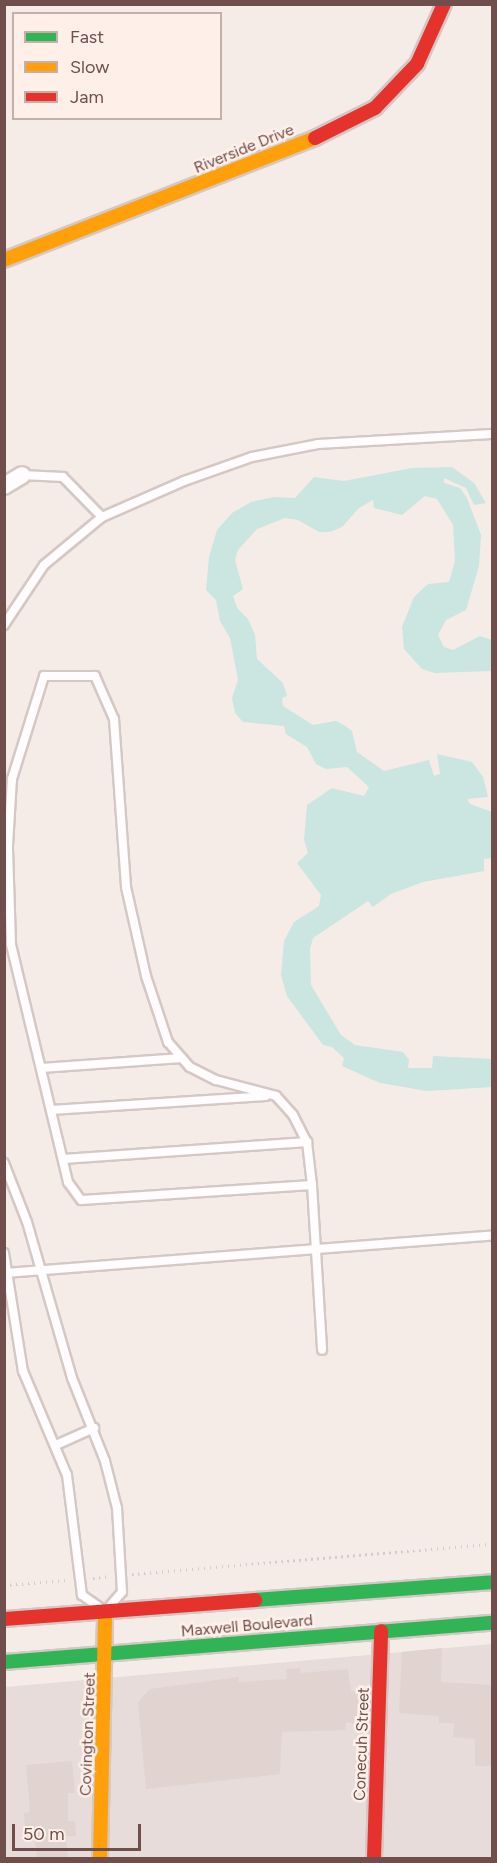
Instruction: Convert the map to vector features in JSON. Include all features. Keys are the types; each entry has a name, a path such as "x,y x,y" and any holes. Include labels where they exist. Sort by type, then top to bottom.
{"street":[{"name":"Riverside Drive","path":"4,260 294,148 375,108 417,64 444,4"},
{"path":"4,486 22,475"},
{"name":"Maxwell Boulevard","path":"4,1618 492,1582"},
{"name":"Covington Street","path":"100,1858 107,1654 105,1611"},
{"name":"Maxwell Boulevard","path":"4,1662 492,1623"},
{"name":"Conecuh Street","path":"374,1858 381,1631"}],"lane":[{"path":"4,625 44,565 102,517 184,481 252,457 318,444 492,434"},
{"path":"22,475 63,477 102,517"},
{"path":"312,1185 81,1200 68,1182 11,944 8,846 12,779 44,676 95,676 114,718 126,887 146,976 168,1042 190,1068 216,1080 276,1096 294,1114 307,1142 312,1185 322,1350"},
{"path":"41,1068 182,1058"},
{"path":"51,1110 276,1096"},
{"path":"63,1159 307,1142"},
{"path":"4,1163 42,1269 72,1378 94,1428 117,1508 122,1592 105,1611 82,1595 75,1513 56,1445 23,1371 4,1253"},
{"path":"6,1273 492,1236"},
{"path":"56,1445 94,1428"}],"path":[{"path":"4,1585 492,1544"}],"shaded area":[{"path":"492,1644 492,1858 5,1858 5,1687"}],"water":[{"path":"452,467 474,483 486,503 474,505 466,488 444,478 444,483 460,488 467,498 481,535 479,566 466,610 446,620 438,635 444,647 453,650 480,636 492,640 492,671 435,673 422,669 404,649 402,627 414,597 428,584 449,582 455,561 453,525 437,499 425,496 402,515 374,508 373,500 359,508 342,527 330,532 319,532 298,520 285,518 257,529 238,550 235,560 243,589 233,596 237,608 248,619 255,635 257,659 283,683 287,696 282,698 283,706 313,725 336,721 344,725 352,731 357,752 384,771 429,760 434,776 440,774 437,754 472,762 483,777 488,797 467,799 470,804 492,812 492,858 484,859 484,871 423,882 391,894 373,907 368,901 313,938 310,949 311,985 341,1035 355,1045 403,1052 409,1060 408,1068 432,1068 433,1056 492,1059 492,1087 427,1091 380,1083 342,1066 344,1058 332,1047 323,1045 287,996 281,975 284,941 294,922 319,906 321,895 297,863 308,853 304,840 307,805 332,788 364,796 369,787 347,767 326,769 316,764 307,747 286,734 284,726 243,722 235,713 232,698 238,680 230,638 220,621 216,600 206,590 209,557 217,530 232,513 251,502 274,497 295,498 314,477 344,481 412,468"}],"building":[{"path":"442,1648 441,1682 492,1685 492,1766 475,1766 475,1739 453,1737 454,1723 439,1723 439,1716 399,1713 402,1652"},
{"path":"300,1668 301,1673 348,1669 351,1691 363,1692 362,1725 346,1722 345,1730 282,1732 280,1774 146,1789 138,1702 150,1689 239,1677 239,1682 287,1679 286,1669"},
{"path":"72,1761 75,1793 68,1793 68,1821 75,1821 76,1836 66,1836 68,1858 37,1858 35,1839 26,1840 24,1813 30,1812 26,1765"}],"traffic: fast":[{"path":"255,1600 492,1582"},
{"path":"4,1662 492,1623"}],"traffic: slow":[{"path":"4,260 315,138"},
{"path":"100,1858 105,1611"}],"traffic: jam":[{"path":"315,138 375,108 417,64 444,4"},
{"path":"4,1619 255,1600"},
{"path":"374,1858 381,1631"}]}
